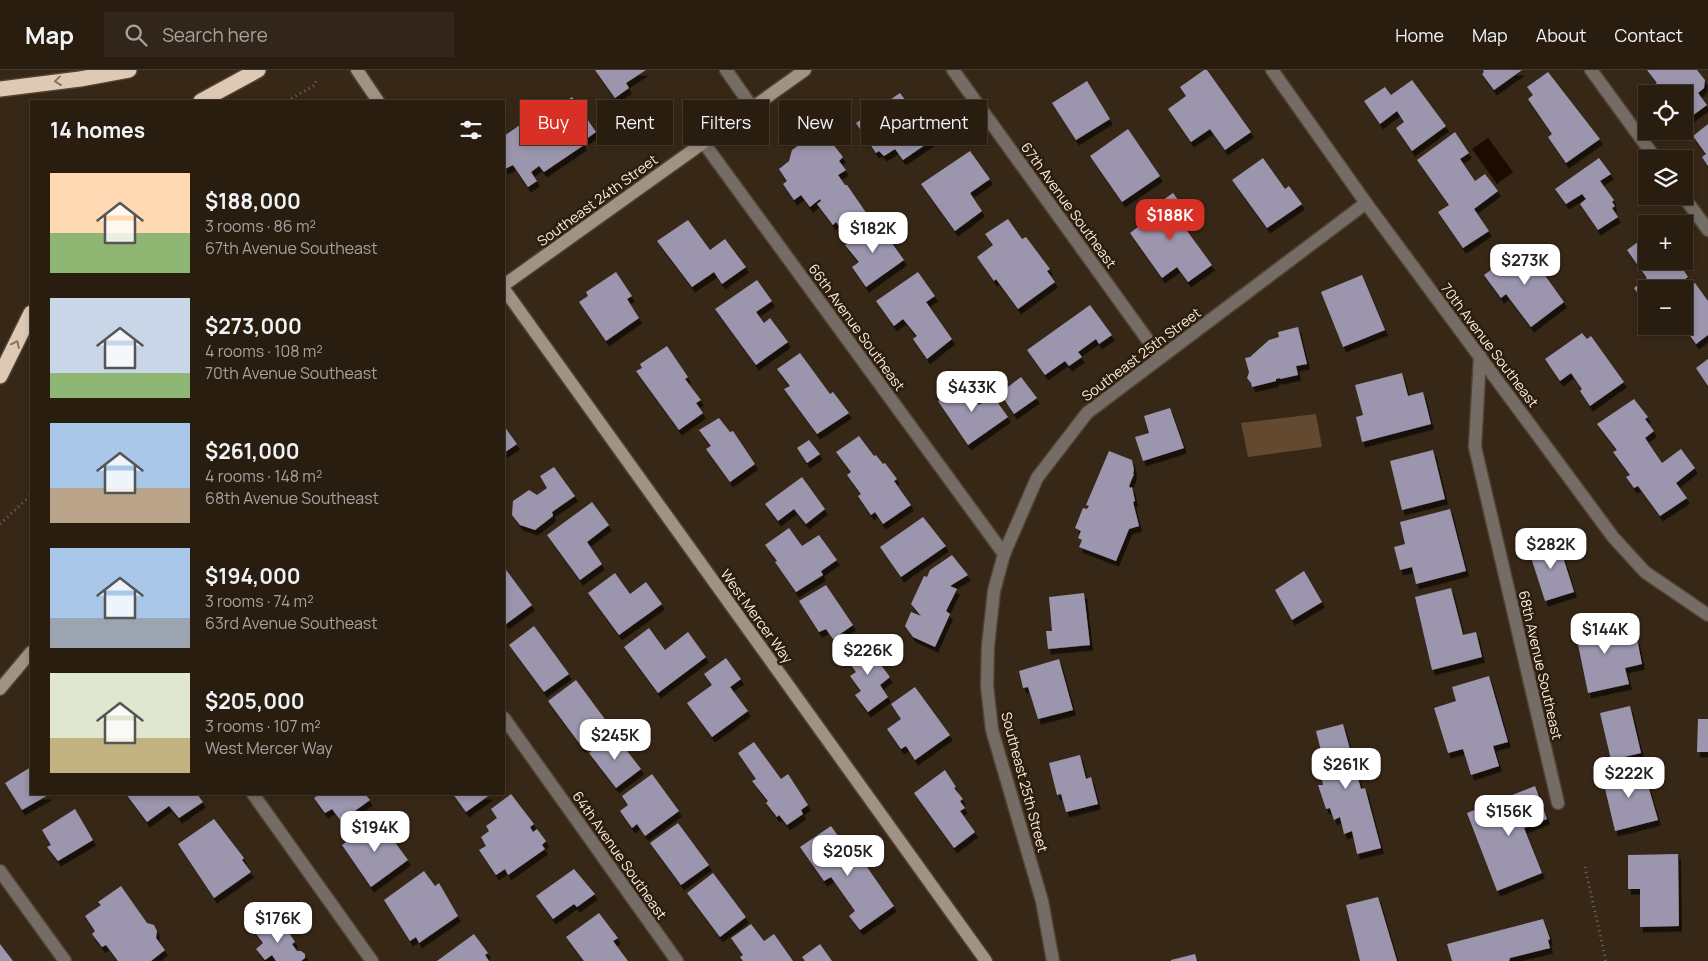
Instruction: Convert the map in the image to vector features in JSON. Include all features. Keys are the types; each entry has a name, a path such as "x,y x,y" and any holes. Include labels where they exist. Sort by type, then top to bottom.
{"highway":[{"path":"0,89 80,79 129,70"},
{"path":"202,100 258,70"},
{"path":"0,376 30,315"}],"street":[{"path":"357,70 377,100"},
{"path":"726,70 747,100"},
{"name":"Southeast 24th Street","path":"762,100 805,70"},
{"name":"67th Avenue Southeast","path":"953,70 1160,357"},
{"name":"70th Avenue Southeast","path":"1272,70 1366,203 1613,537 1645,572 1708,615"},
{"path":"1591,70 1649,150"},
{"name":"Southeast 24th Street","path":"505,284 699,145"},
{"name":"66th Avenue Southeast","path":"705,145 1004,554"},
{"name":"Southeast 25th Street","path":"1053,961 1042,900 992,730 987,686 988,646 994,591 1004,554 1037,478 1087,413 1366,203"},
{"path":"1690,205 1708,230"},
{"name":"West Mercer Way","path":"505,290 986,961"},
{"name":"68th Avenue Southeast","path":"1480,356 1475,447 1558,803"},
{"path":"0,689 30,653"},
{"name":"64th Avenue Southeast","path":"505,719 677,961"},
{"path":"254,795 372,961"},
{"path":"0,871 65,961"}],"path":[{"path":"289,100 315,85 316,81"},
{"path":"0,524 30,496"},
{"path":"1585,867 1606,961"}],"shaded area":[{"path":"1488,138 1513,172 1497,184 1472,149"},
{"path":"1316,414 1322,447 1248,457 1241,423"}],"building":[{"path":"595,70 646,70 626,83 629,88 615,98"},
{"path":"1204,70 1207,70 1251,132 1225,150 1210,129 1191,142 1168,109 1186,96 1180,87"},
{"path":"1483,70 1522,70 1494,90 1482,74"},
{"path":"1647,70 1697,70 1705,80 1704,88 1698,93 1707,105 1693,115 1693,85 1654,85 1657,83"},
{"path":"1548,72 1600,139 1566,163 1548,137 1552,134 1528,99 1533,95 1527,87"},
{"path":"1412,80 1446,126 1412,151 1396,128 1404,122 1397,111 1380,124 1364,101 1385,87 1391,95"},
{"path":"1087,81 1110,119 1076,140 1052,103"},
{"path":"900,93 905,100 890,100"},
{"path":"587,119 596,132 587,138"},
{"path":"861,120 861,130 856,123"},
{"path":"1708,124 1708,166 1702,157 1706,154 1693,136"},
{"path":"520,125 520,145 584,145 544,172 539,166 531,172 537,181 528,187 513,165 505,169 505,135"},
{"path":"1128,129 1160,176 1122,202 1090,156"},
{"path":"1455,132 1469,153 1460,159 1475,181 1485,174 1498,191 1474,209 1489,231 1463,248 1438,212 1449,205 1417,160"},
{"path":"799,145 834,145 843,157 839,161 846,170 838,175 867,214 843,231 836,222 833,225 817,204 821,201 820,199 810,207 801,195 794,200 783,184 787,181 779,169 789,161 792,150"},
{"path":"871,145 925,145 903,160 895,149 884,156 879,151 876,153"},
{"path":"970,151 990,179 970,193 982,211 955,231 921,184"},
{"path":"1263,158 1285,189 1289,186 1302,204 1267,228 1232,180"},
{"path":"1599,158 1611,174 1600,181 1614,200 1612,202 1615,206 1612,208 1618,217 1598,230 1580,204 1586,199 1582,194 1566,204 1555,189"},
{"path":"1173,193 1191,218 1182,224 1212,265 1188,282 1177,267 1162,278 1130,233 1147,220 1143,214"},
{"path":"1008,219 1022,239 1026,237 1050,269 1047,271 1055,282 1018,309 996,279 994,281 977,257 993,245 985,234"},
{"path":"688,220 710,250 725,239 746,267 722,284 714,272 692,287 657,241"},
{"path":"876,221 904,260 866,287 852,267 859,262 845,245"},
{"path":"1638,242 1638,265 1627,250"},
{"path":"1524,246 1564,302 1531,327 1506,294 1501,298 1484,275"},
{"path":"1641,270 1684,270 1688,277 1684,280 1644,280 1647,278"},
{"path":"616,272 632,296 627,299 639,318 606,341 579,302 588,296 586,292"},
{"path":"918,272 935,296 926,302 952,339 927,359 913,339 917,336 903,319 894,326 876,301"},
{"path":"1362,275 1385,330 1343,347 1321,292"},
{"path":"757,280 772,301 756,312 764,323 770,318 788,342 756,365 715,309"},
{"path":"1695,283 1708,301 1708,335 1696,344 1690,335 1693,335 1693,284"},
{"path":"1638,285 1638,294 1634,288"},
{"path":"1090,305 1112,335 1099,344 1096,339 1078,352 1082,357 1069,366 1065,361 1045,375 1027,350"},
{"path":"1298,327 1307,364 1296,366 1298,375 1276,379 1276,381 1252,387 1247,378 1249,372 1245,358 1250,357 1269,340 1279,337 1278,332"},
{"path":"1582,333 1587,339 1591,336 1624,382 1590,406 1580,391 1582,389 1571,373 1560,381 1545,359"},
{"path":"667,346 688,377 685,379 701,400 696,403 703,413 679,430 636,371 642,368 640,364"},
{"path":"800,353 830,394 833,392 849,413 817,434 784,389 790,386 777,369"},
{"path":"1708,359 1708,386 1696,368"},
{"path":"1402,373 1408,396 1423,392 1431,424 1362,442 1356,417 1363,415 1355,385"},
{"path":"1021,377 1037,398 1014,414 1000,393"},
{"path":"964,383 979,405 993,396 1008,417 968,445 938,401"},
{"path":"1634,399 1648,417 1645,419 1654,431 1645,438 1662,463 1681,449 1695,468 1676,483 1687,498 1660,516 1638,486 1634,488 1626,477 1630,475 1613,452 1617,450 1597,424"},
{"path":"1170,408 1184,448 1143,461 1135,437 1149,433 1144,416"},
{"path":"719,418 730,432 733,431 755,464 730,482 706,449 711,446 699,430"},
{"path":"505,427 517,444 505,452"},
{"path":"859,436 874,456 876,455 883,464 885,463 897,479 894,481 911,505 883,524 875,512 871,515 858,496 861,494 847,475 851,472 836,452"},
{"path":"809,440 820,454 807,463 797,448"},
{"path":"1433,450 1445,499 1402,510 1390,461"},
{"path":"1109,451 1132,460 1134,474 1129,486 1130,488 1132,487 1135,501 1133,502 1139,526 1129,529 1116,561 1079,547 1082,540 1078,538 1081,531 1075,528 1083,508 1087,509 1089,506 1086,505"},
{"path":"554,467 575,496 552,512 553,516 535,530 520,525 512,515 513,501 529,490 537,495 547,488 540,476"},
{"path":"802,477 825,509 806,524 794,509 778,521 765,504"},
{"path":"592,502 609,525 587,542 602,564 580,580 547,535"},
{"path":"1450,509 1466,571 1416,584 1412,567 1400,570 1394,547 1405,544 1400,522"},
{"path":"923,517 946,546 901,577 880,547"},
{"path":"789,528 802,546 819,535 837,560 821,571 823,575 796,592 765,545"},
{"path":"1557,538 1574,592 1545,601 1528,548"},
{"path":"952,555 968,575 950,586 957,589 946,611 950,614 935,647 913,637 905,626 911,612 921,616 911,604 924,576 927,577 930,570"},
{"path":"505,568 532,605 506,624 505,622"},
{"path":"1304,571 1322,602 1292,620 1275,590"},
{"path":"615,573 630,594 646,582 662,604 619,635 588,593"},
{"path":"826,585 853,625 833,639 826,629 819,632 799,601"},
{"path":"1451,588 1463,635 1476,632 1482,657 1432,670 1415,597"},
{"path":"1084,593 1090,645 1048,649 1046,631 1052,631 1049,597"},
{"path":"1610,617 1615,644 1637,639 1642,664 1625,668 1629,684 1588,693 1574,625"},
{"path":"534,626 569,674 544,692 509,645"},
{"path":"649,628 665,650 688,632 706,657 658,693 624,647"},
{"path":"865,640 870,647 868,648 890,677 880,685 888,697 868,712 855,695 861,691 850,676 856,672 844,655"},
{"path":"726,658 741,679 730,687 748,711 712,737 687,703 712,685 704,674"},
{"path":"1059,659 1073,710 1038,719 1028,687 1023,688 1019,671"},
{"path":"1489,676 1508,742 1493,746 1499,766 1471,775 1463,749 1448,753 1434,708 1456,701 1452,687"},
{"path":"576,680 610,726 582,747 548,701"},
{"path":"915,687 950,735 915,760 906,746 901,749 887,729 901,719 891,704"},
{"path":"1630,706 1641,753 1611,760 1600,713"},
{"path":"1698,719 1708,719 1708,752 1697,752"},
{"path":"1343,724 1361,789 1365,788 1381,848 1357,854 1352,831 1344,834 1340,817 1334,820 1330,808 1326,809 1318,785 1323,785 1319,764 1324,763 1316,731"},
{"path":"614,734 641,769 616,788 589,753"},
{"path":"754,742 781,779 788,774 808,805 801,810 803,814 787,825 779,815 777,817 766,803 768,801 752,781 756,779 738,753"},
{"path":"1080,755 1086,779 1091,777 1098,804 1066,812 1061,794 1057,795 1049,763"},
{"path":"30,768 30,795 48,795 22,810 5,783"},
{"path":"1643,768 1658,820 1615,831 1602,776"},
{"path":"945,770 956,787 954,788 963,799 960,801 965,808 960,811 975,832 954,848 914,793"},
{"path":"652,774 679,811 645,836 637,824 632,828 620,811 628,805 622,796"},
{"path":"1535,786 1547,819 1524,828 1542,873 1497,891 1467,813"},
{"path":"511,794 534,824 530,827 533,832 537,829 546,841 542,845 545,849 508,875 505,869 496,875 479,850 486,846 481,837 489,831 486,826 497,818 491,809"},
{"path":"127,795 198,795 203,802 179,818 169,806 147,822"},
{"path":"318,795 366,795 370,800 341,821 332,809 325,813 314,798"},
{"path":"454,795 490,795 466,812"},
{"path":"75,809 93,840 58,861 47,847 51,845 42,830"},
{"path":"214,819 244,858 242,860 251,872 214,898 178,844"},
{"path":"378,819 408,860 371,887 342,845"},
{"path":"678,823 709,865 681,885 650,843"},
{"path":"831,826 853,857 858,854 894,906 860,930 849,916 855,911 831,877 824,881 800,847"},
{"path":"1678,854 1679,926 1640,927 1640,889 1628,889 1628,855"},
{"path":"574,869 595,894 577,907 574,904 553,919 536,896"},
{"path":"424,871 435,886 439,883 458,916 419,943 416,937 410,941 384,900"},
{"path":"713,873 746,917 720,937 687,893"},
{"path":"121,886 147,923 154,925 157,931 156,938 165,950 151,961 118,961 106,945 102,947 92,934 95,931 85,916 101,905 98,902"},
{"path":"1378,897 1397,961 1360,961 1346,905"},
{"path":"599,913 618,938 613,941 628,961 584,961 566,937"},
{"path":"1543,919 1550,939 1548,940 1550,948 1510,958 1509,961 1452,961 1447,944"},
{"path":"268,922 274,930 284,925 295,942 292,944 297,951 305,954 305,958 301,961 276,961 272,955 265,960 256,949 263,943 254,931"},
{"path":"751,924 764,941 774,934 793,961 743,961 740,957 743,955 731,938"},
{"path":"474,934 488,953 485,955 489,961 437,961"},
{"path":"0,944 13,961 0,961"},
{"path":"820,944 832,961 805,961 802,957"},
{"path":"1195,954 1197,961 1171,961 1171,960"}]}
